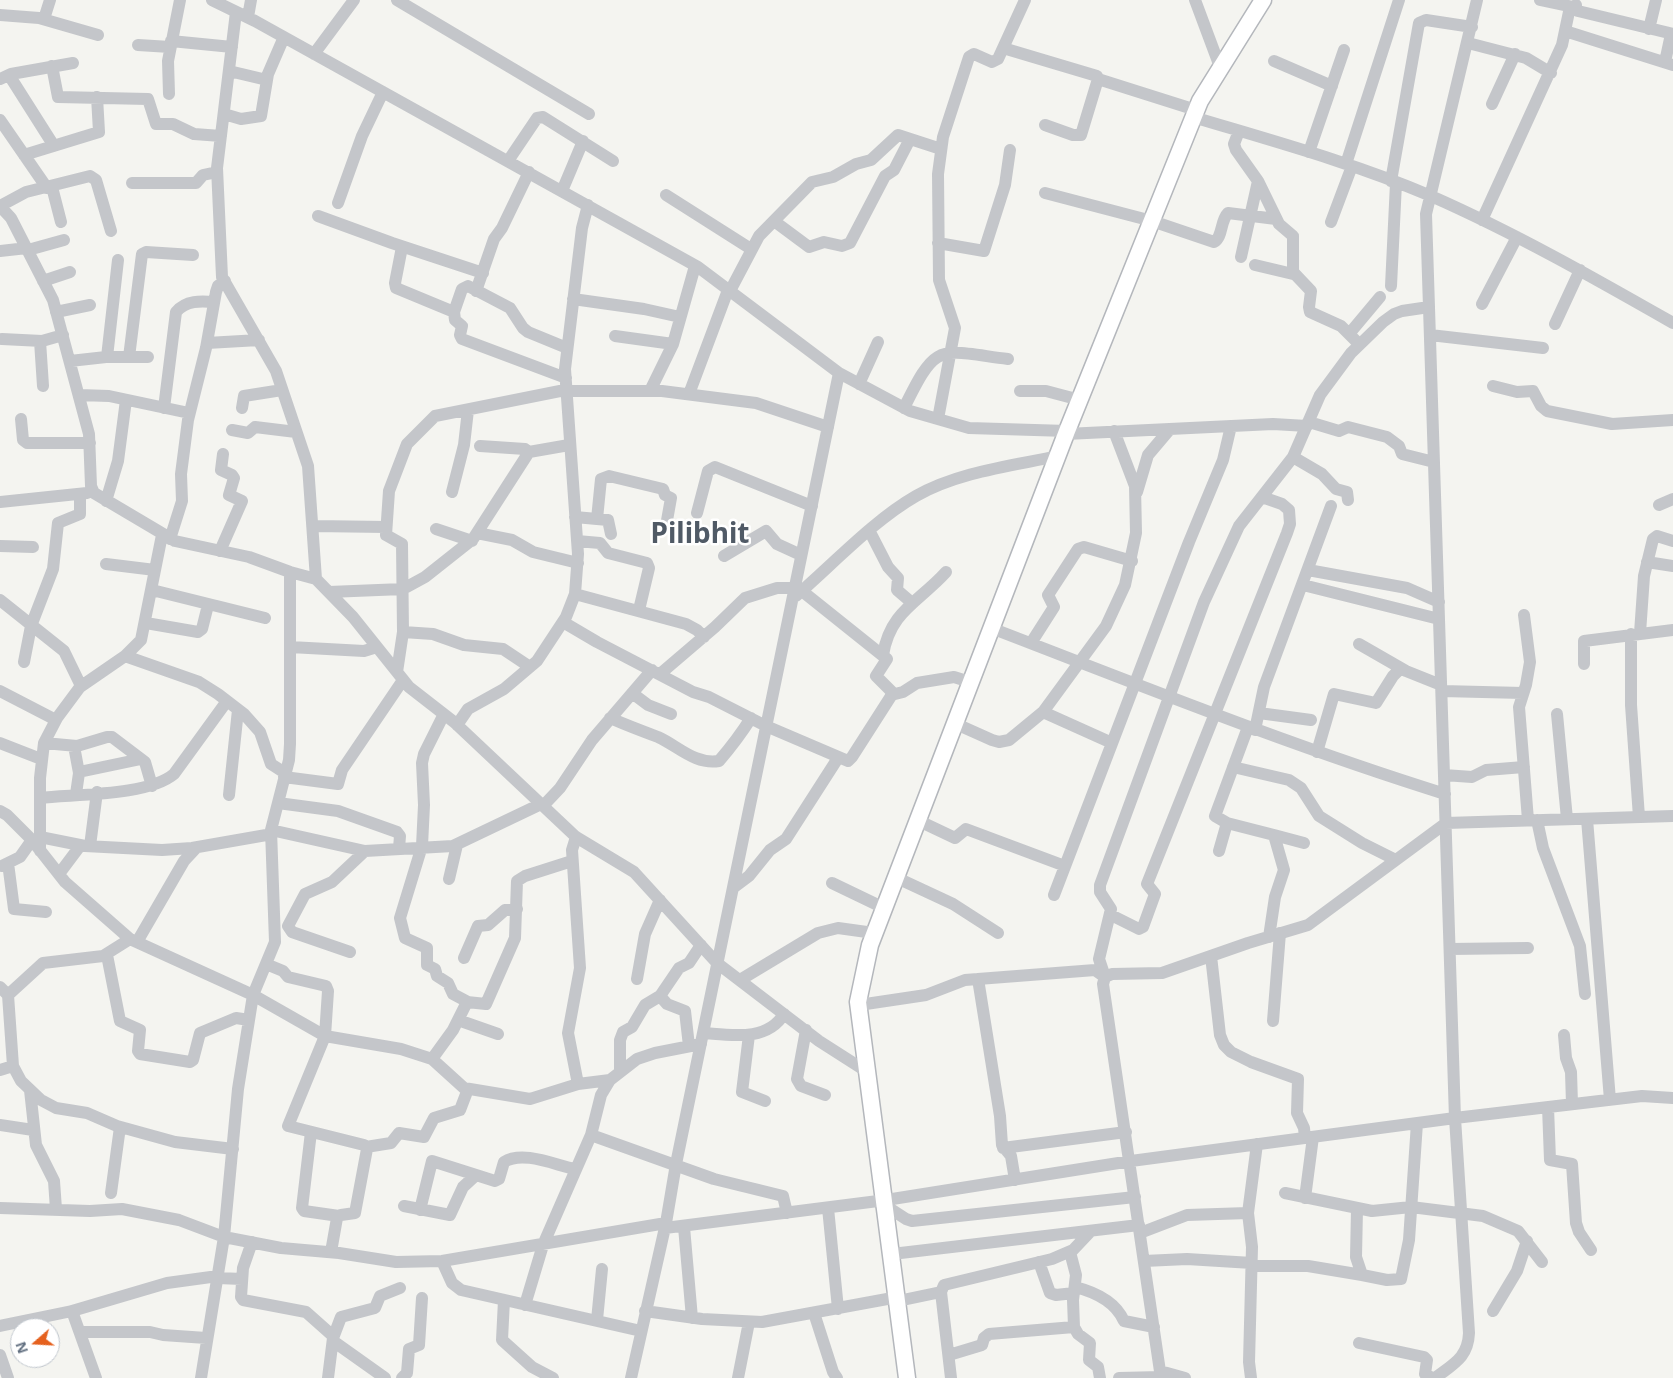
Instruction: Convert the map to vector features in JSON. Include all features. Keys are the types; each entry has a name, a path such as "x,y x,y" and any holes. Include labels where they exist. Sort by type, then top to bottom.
{"main road":[{"path":"907,1378 869,1073 858,1005 870,945 1067,432 1195,114 1220,67 1263,0"}],"street":[{"path":"44,19 50,0"},
{"path":"169,94 167,70 180,0"},
{"path":"212,0 284,37 695,266 839,374 904,408 969,428 1067,432 1273,424 1308,424 1339,431 1348,427 1387,437 1399,446 1402,454 1434,462"},
{"path":"251,0 242,14 232,47 217,172 222,277 276,372 308,466 316,579"},
{"path":"314,54 354,0"},
{"path":"397,0 589,114"},
{"path":"938,419 954,326 940,280 937,205 941,149 957,89 969,58 974,54 995,61 1025,0"},
{"path":"1195,0 1220,67"},
{"path":"1331,222 1398,0"},
{"path":"1359,1343 1424,1357 1427,1360 1425,1374 1434,1378 1464,1354 1468,1343 1455,1118 1426,214 1477,0"},
{"path":"1540,0 1574,5 1578,11 1672,34 1669,63 1565,31"},
{"path":"1649,29 1656,0"},
{"path":"1482,220 1551,73 1574,5"},
{"path":"0,15 44,19 98,35"},
{"path":"1391,286 1393,182 1419,23 1426,20 1472,27"},
{"path":"224,114 241,119 261,116 266,80 284,37"},
{"path":"1468,43 1515,54 1533,61 1551,73"},
{"path":"138,45 171,44 232,47"},
{"path":"1003,48 1096,76 1098,79 1239,131 1349,165 1430,196 1517,237 1580,270 1673,323"},
{"path":"1309,152 1344,50"},
{"path":"1492,104 1515,54"},
{"path":"1274,61 1332,86"},
{"path":"54,146 4,77 73,63"},
{"path":"52,66 58,97 148,99 156,124 173,124 194,134 221,136"},
{"path":"229,70 266,80"},
{"path":"1045,124 1073,135 1081,135 1098,79"},
{"path":"338,203 365,129 383,92"},
{"path":"24,155 99,132 97,97"},
{"path":"508,161 540,117 545,118 613,161"},
{"path":"0,120 49,187 61,222"},
{"path":"1239,131 1234,147 1258,181 1281,227 1293,236 1293,274"},
{"path":"689,394 729,291 752,247 812,182 833,177 856,164 871,160 898,135 941,149"},
{"path":"774,221 809,247 824,242 842,246 850,242 885,176 894,170 910,139"},
{"path":"562,191 583,141"},
{"path":"938,243 984,251 1005,185 1010,150"},
{"path":"132,183 196,183 203,175 217,172"},
{"path":"476,291 494,239 502,228 529,172"},
{"path":"111,231 93,177 90,176 26,192 2,209 12,218 56,312 88,429 93,491 106,501 166,537 250,557 290,572 316,579 353,617 409,687 457,725 576,837 634,872 717,963 806,1030 869,1073"},
{"path":"1241,258 1258,181"},
{"path":"1045,192 1152,221 1214,242 1218,239 1226,214 1276,219"},
{"path":"666,195 752,247"},
{"path":"457,725 468,709 504,689 543,653 563,622 575,594 578,563 566,391 567,348 588,205"},
{"path":"318,216 483,273"},
{"path":"1482,304 1517,237"},
{"path":"0,251 27,249 64,240"},
{"path":"402,246 395,282 396,288 454,312"},
{"path":"129,357 142,254 146,252 194,255"},
{"path":"107,357 118,260"},
{"path":"1255,265 1293,274 1311,290 1310,312 1341,326 1349,334 1356,348"},
{"path":"650,391 673,344 695,266"},
{"path":"1555,324 1580,270"},
{"path":"43,281 70,272"},
{"path":"225,281 218,286 207,343 189,413 181,474 183,496 155,570 146,623 141,640 126,656 81,686 56,720 44,743 41,759 36,839 40,851 59,874 134,941 253,995 325,1036 400,1049 432,1059 461,1087 468,1090 530,1098 578,1084 615,1076"},
{"path":"566,378 462,339 460,335 462,326 455,320 454,312 462,289 468,286 510,308 523,328 528,332 567,348"},
{"path":"1349,334 1380,297"},
{"path":"574,299 644,309 680,318"},
{"path":"164,408 176,312 180,308 196,301 214,302"},
{"path":"56,312 90,305"},
{"path":"1161,1375 1131,1161 1103,984 1105,978 1099,958 1110,915 1110,907 1100,892 1100,885 1204,602 1234,536 1262,496 1293,457 1320,395 1356,348 1394,314 1402,311 1429,308"},
{"path":"2,339 40,341 62,335"},
{"path":"1430,335 1543,348"},
{"path":"615,336 673,344"},
{"path":"207,343 258,340"},
{"path":"40,341 43,386"},
{"path":"859,384 878,342"},
{"path":"904,408 927,365 934,358 951,352 1008,359"},
{"path":"70,360 107,357 148,358"},
{"path":"631,1378 666,1226 697,1041 717,963 766,726 796,593 839,374"},
{"path":"1493,386 1517,392 1534,391 1541,406 1547,411 1612,424 1673,420"},
{"path":"242,408 244,396 282,390"},
{"path":"126,656 198,682 227,701 260,732 271,764 285,775 338,784 342,770 400,676 403,632 402,544 388,537 386,527 389,492 407,444 435,416 566,391 650,391 756,403 828,427"},
{"path":"1020,391 1046,391 1080,400"},
{"path":"79,395 109,396 189,413"},
{"path":"106,501 118,461 126,400"},
{"path":"452,492 464,444 468,410"},
{"path":"21,419 23,440 27,443 90,443"},
{"path":"1054,895 1224,460 1231,426"},
{"path":"232,430 248,433 255,427 296,432"},
{"path":"1136,494 1148,455 1170,429"},
{"path":"954,723 999,742 1013,737 1043,712 1110,620 1125,585 1132,561 1136,533 1136,494 1131,470 1114,431"},
{"path":"480,446 524,449 529,452 569,445"},
{"path":"329,592 403,589 425,577 474,537 529,452"},
{"path":"220,551 242,502 229,494 234,478 232,475 221,470 223,454"},
{"path":"796,593 916,496 940,484 998,468 1058,456"},
{"path":"1293,457 1322,474 1336,489 1346,492 1348,500"},
{"path":"697,513 708,471 712,467 812,506"},
{"path":"598,519 601,479 609,476 663,489 664,494 671,498 666,526"},
{"path":"0,502 93,491"},
{"path":"24,662 31,626 53,569 58,523 80,514 80,494"},
{"path":"1110,915 1139,929 1143,927 1155,894 1147,884 1290,524 1289,510 1286,506 1262,496"},
{"path":"1658,506 1673,499"},
{"path":"1304,843 1227,823 1215,816 1232,767 1259,713 1264,687 1331,506"},
{"path":"575,517 608,520 611,534"},
{"path":"313,526 386,527"},
{"path":"436,529 474,537 512,540 533,552 578,563"},
{"path":"724,556 766,531 781,547 802,555"},
{"path":"870,532 888,567 898,578 896,586 898,592 911,602"},
{"path":"1639,817 1631,705 1636,634 1644,576 1655,536 1673,541"},
{"path":"577,541 600,543 608,553 647,563 649,568 639,610"},
{"path":"0,546 33,547"},
{"path":"1031,643 1054,607 1048,595 1078,549 1084,547 1132,561"},
{"path":"1647,562 1673,566"},
{"path":"106,564 155,570"},
{"path":"1308,570 1407,588 1438,602"},
{"path":"200,1378 224,1238 238,1089 253,995 275,942 272,832 290,744 290,572"},
{"path":"883,655 890,628 911,602 927,592 946,572"},
{"path":"1303,585 1439,619"},
{"path":"0,811 36,839 85,846 162,850 198,847 272,832 365,851 457,845 542,805 632,693 656,672 704,637 745,598 777,588 796,593 883,655 887,662 876,676 892,690 891,695 852,758 846,761 766,726 656,672 597,642 563,622"},
{"path":"152,590 265,618"},
{"path":"575,594 686,624 697,630 704,637"},
{"path":"0,600 64,651 81,686"},
{"path":"146,623 198,632 202,629 208,605"},
{"path":"1524,615 1530,662 1519,707 1524,767 1533,820 1580,946 1585,994"},
{"path":"991,628 1215,716 1445,794"},
{"path":"1584,664 1584,641 1673,630"},
{"path":"403,632 433,634 464,645 503,649 530,667"},
{"path":"1359,644 1441,688 1523,693"},
{"path":"290,647 364,651 377,647"},
{"path":"1317,752 1334,694 1376,703 1393,676 1401,668"},
{"path":"891,695 903,692 917,683 954,676 970,682"},
{"path":"0,691 56,720"},
{"path":"632,693 648,705 671,714"},
{"path":"40,798 152,786 165,781 174,774 227,701"},
{"path":"229,796 238,710"},
{"path":"1043,712 1112,743"},
{"path":"1259,713 1311,720"},
{"path":"444,714 424,754 422,763 424,805 422,846 400,914 403,936 426,947 427,964 436,970 437,976 448,983 453,994 468,1002 486,1004 513,945 517,908 516,885 520,878 572,861"},
{"path":"1557,714 1567,819"},
{"path":"610,718 659,738 674,749 711,762 719,761 730,746 737,742 751,718"},
{"path":"44,743 74,746 109,736 141,759 146,765 152,786"},
{"path":"0,744 41,759"},
{"path":"74,746 79,772 76,794"},
{"path":"732,888 749,876 770,850 786,839 838,758"},
{"path":"79,772 141,759"},
{"path":"1232,767 1289,780 1301,788 1319,816 1362,843 1396,860"},
{"path":"1444,775 1472,777 1486,770 1524,767"},
{"path":"59,874 85,846 96,792"},
{"path":"278,803 338,811 397,832 400,836 399,848"},
{"path":"1105,978 1112,974 1162,974 1308,925 1446,823 1673,816"},
{"path":"1586,819 1610,1100"},
{"path":"917,820 956,838 966,829 1065,866"},
{"path":"1219,851 1227,823"},
{"path":"1273,1020 1275,897 1284,870 1274,835"},
{"path":"576,837 572,850 572,861 580,968 568,1033 578,1084"},
{"path":"36,839 20,857 4,865 14,909 46,912"},
{"path":"450,879 457,845"},
{"path":"198,847 184,861 134,941 107,955 46,962 4,991 5,1019 13,1066 18,1077 30,1090 49,1105 87,1113 120,1127 175,1142 233,1149"},
{"path":"350,952 292,932 288,926 305,894 336,878 365,851"},
{"path":"895,877 953,904 998,933"},
{"path":"832,883 884,908"},
{"path":"637,979 648,927 660,900"},
{"path":"464,958 478,926 488,925 505,910 517,908"},
{"path":"740,980 818,933 830,929 846,928 874,932"},
{"path":"615,1076 620,1040 623,1032 632,1027 645,1005 660,996 679,968 689,963 701,945"},
{"path":"1450,949 1528,948"},
{"path":"107,955 120,1021 140,1030 138,1051 140,1054 190,1062 193,1060 200,1034 236,1018 249,1020"},
{"path":"1211,956 1221,1041 1231,1052 1251,1062 1298,1079 1297,1113 1309,1138 1305,1198"},
{"path":"266,964 283,971 290,978 326,986 328,991 325,1036 288,1126 366,1147 391,1143 400,1133 424,1137 434,1118 460,1110 468,1090"},
{"path":"858,1005 898,997 926,995 960,982 978,979 1096,970 1105,978"},
{"path":"978,979 1003,1148 1011,1156 1015,1180"},
{"path":"660,996 667,1004 685,1011 697,1041"},
{"path":"432,1059 468,1002"},
{"path":"526,1305 543,1245 591,1135 601,1095 615,1076 637,1059 697,1041 748,1036 774,1026 784,1014"},
{"path":"458,1020 498,1034"},
{"path":"806,1030 798,1079 801,1086 825,1095"},
{"path":"1564,1035 1566,1058 1571,1072 1572,1104"},
{"path":"748,1036 742,1089 745,1094 765,1101"},
{"path":"0,1070 13,1066"},
{"path":"30,1090 33,1130 38,1151 54,1181 56,1209"},
{"path":"0,1208 96,1211 122,1209 179,1220 224,1238 396,1262 442,1261 666,1226 684,1227 828,1208 886,1203 1131,1161 1258,1144 1642,1096 1673,1098"},
{"path":"1548,1107 1550,1160 1572,1164 1576,1223 1579,1232 1591,1250"},
{"path":"1144,1261 1187,1259 1252,1265 1308,1266 1387,1280 1401,1279 1406,1259 1417,1123"},
{"path":"0,1125 33,1130"},
{"path":"111,1193 120,1127"},
{"path":"311,1132 302,1208 304,1211 338,1216 355,1213 366,1147"},
{"path":"1003,1148 1126,1132"},
{"path":"591,1135 714,1179 783,1196 787,1213"},
{"path":"1251,1378 1249,1362 1252,1239 1248,1213 1258,1144"},
{"path":"420,1210 432,1161 497,1181 504,1162 520,1157 575,1169"},
{"path":"404,1206 450,1215 463,1187 476,1175"},
{"path":"1285,1193 1357,1209 1383,1211 1411,1207 1483,1216 1518,1230 1542,1262"},
{"path":"886,1203 906,1219 912,1221 1136,1196"},
{"path":"828,1208 838,1308"},
{"path":"1357,1209 1356,1257 1362,1275"},
{"path":"892,1254 1090,1232 1140,1229 1187,1215 1248,1213"},
{"path":"331,1252 338,1216"},
{"path":"684,1227 692,1318"},
{"path":"951,1378 941,1292 944,1285 1039,1262 1070,1252 1090,1232"},
{"path":"1493,1312 1517,1271 1527,1241"},
{"path":"252,1242 242,1279 240,1294 243,1300 306,1312 333,1338 385,1378"},
{"path":"1070,1252 1076,1275 1074,1327 1078,1334 1090,1343 1089,1360 1098,1367 1100,1378"},
{"path":"442,1261 452,1284 461,1290 641,1331"},
{"path":"1039,1262 1050,1293 1056,1295 1074,1290 1088,1290 1104,1298 1118,1311 1124,1321 1154,1327"},
{"path":"596,1320 602,1269"},
{"path":"0,1326 72,1310 167,1283 218,1277 242,1279"},
{"path":"328,1378 333,1338 340,1317 375,1308 380,1296 400,1288"},
{"path":"645,1311 692,1318 749,1322 780,1320 838,1308 941,1292"},
{"path":"402,1378 407,1373 409,1349 419,1345 422,1298"},
{"path":"504,1300 502,1340 532,1367 552,1378"},
{"path":"72,1310 96,1378"},
{"path":"814,1313 832,1372 837,1378"},
{"path":"738,1378 749,1322"},
{"path":"949,1355 982,1345 984,1338 989,1334 1074,1327"},
{"path":"80,1332 150,1332 163,1335 206,1338"},
{"path":"0,1354 8,1378"},
{"path":"1119,1378 1161,1375 1185,1378"}],"district":[{"name":"Pilibhit","path":"700,535"}]}
